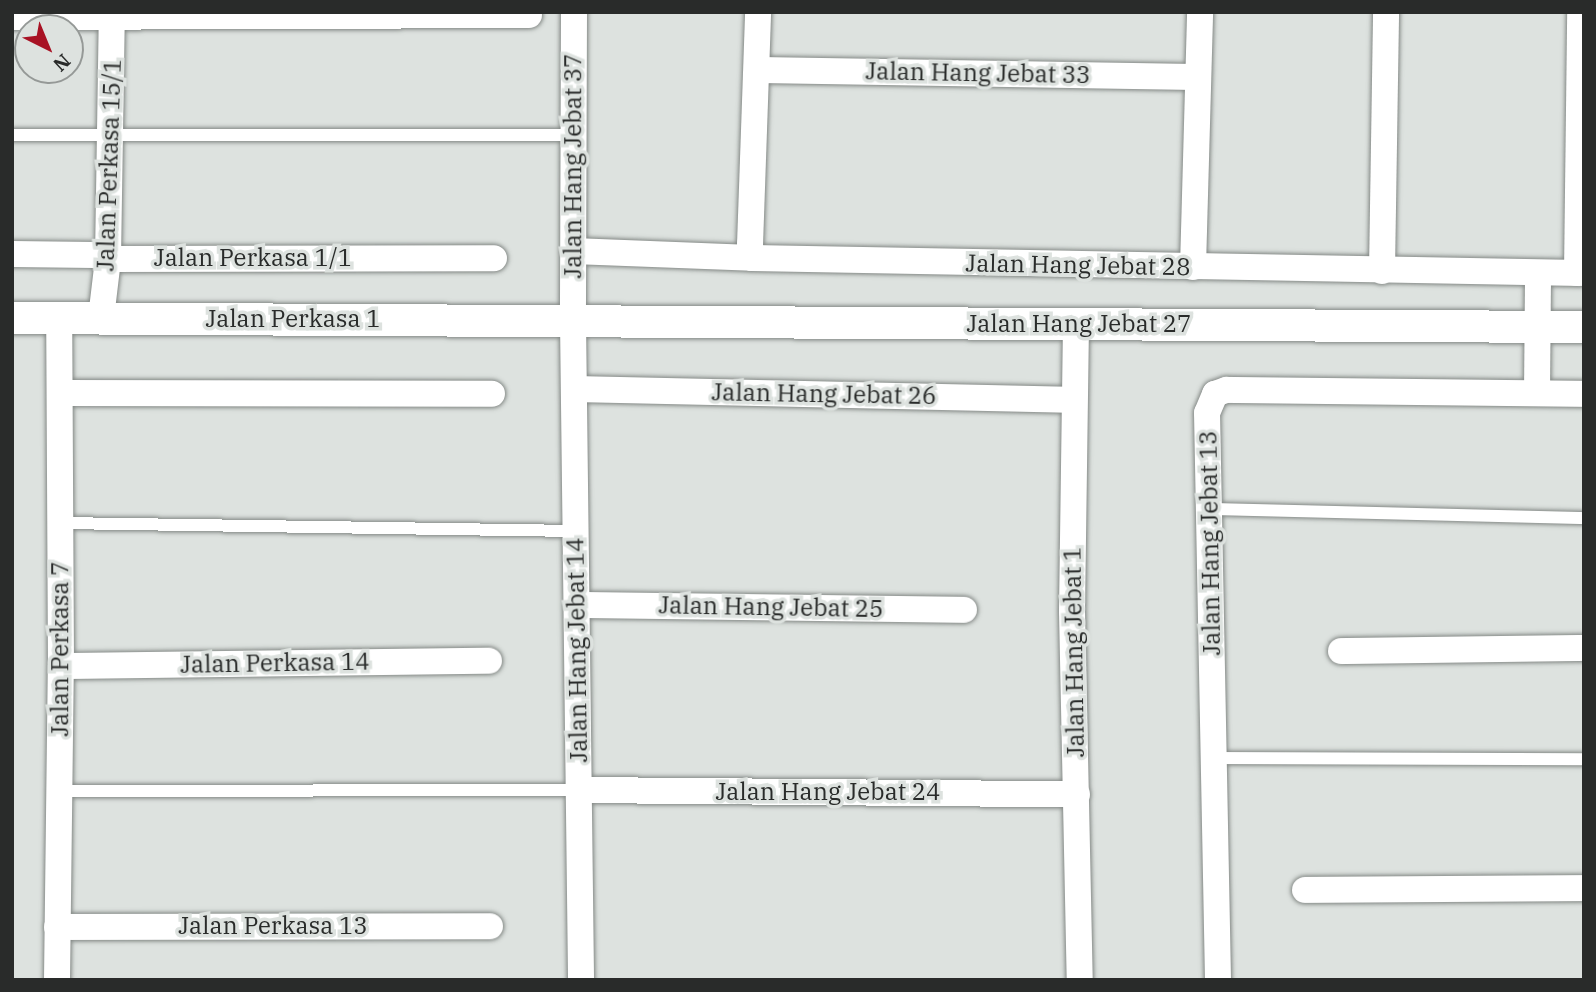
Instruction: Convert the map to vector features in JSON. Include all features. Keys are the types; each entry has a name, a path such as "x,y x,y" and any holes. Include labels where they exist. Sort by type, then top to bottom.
{"street":[{"name":"Jalan Hang Jebat 37","path":"573,321 574,12"},
{"path":"752,258 750,245 758,12"},
{"path":"1193,267 1200,12"},
{"path":"1382,271 1386,12"},
{"path":"1580,12 1581,273"},
{"name":"Jalan Perkasa 15/1","path":"101,318 108,259 112,15"},
{"path":"12,17 529,15"},
{"name":"Jalan Hang Jebat 33","path":"757,70 1198,77"},
{"name":"Jalan Hang Jebat 28","path":"573,251 752,258 1581,273"},
{"name":"Jalan Perkasa 1/1","path":"12,254 95,255 108,259 494,258"},
{"path":"1537,393 1538,274"},
{"name":"Jalan Perkasa 1","path":"12,318 573,321"},
{"name":"Jalan Perkasa 7","path":"57,980 61,666 59,318"},
{"name":"Jalan Hang Jebat 27","path":"573,321 1584,327"},
{"name":"Jalan Hang Jebat 14","path":"573,321 581,980"},
{"name":"Jalan Hang Jebat 1","path":"1076,324 1072,611 1080,980"},
{"name":"Jalan Hang Jebat 26","path":"574,389 1074,400"},
{"name":"Jalan Hang Jebat 13","path":"1218,980 1216,758 1207,413 1215,394 1226,390 1584,394"},
{"path":"60,393 492,394"},
{"name":"Jalan Hang Jebat 25","path":"577,605 964,610"},
{"path":"1341,651 1584,648"},
{"name":"Jalan Perkasa 14","path":"61,666 489,661"},
{"name":"Jalan Hang Jebat 24","path":"579,790 1077,794"},
{"path":"1305,890 1584,888"},
{"name":"Jalan Perkasa 13","path":"57,927 490,926"}],"lane":[{"path":"12,135 573,135"},
{"path":"1209,509 1584,518"},
{"path":"61,523 576,531"},
{"path":"1216,758 1584,759"},
{"path":"59,791 579,790"}]}
